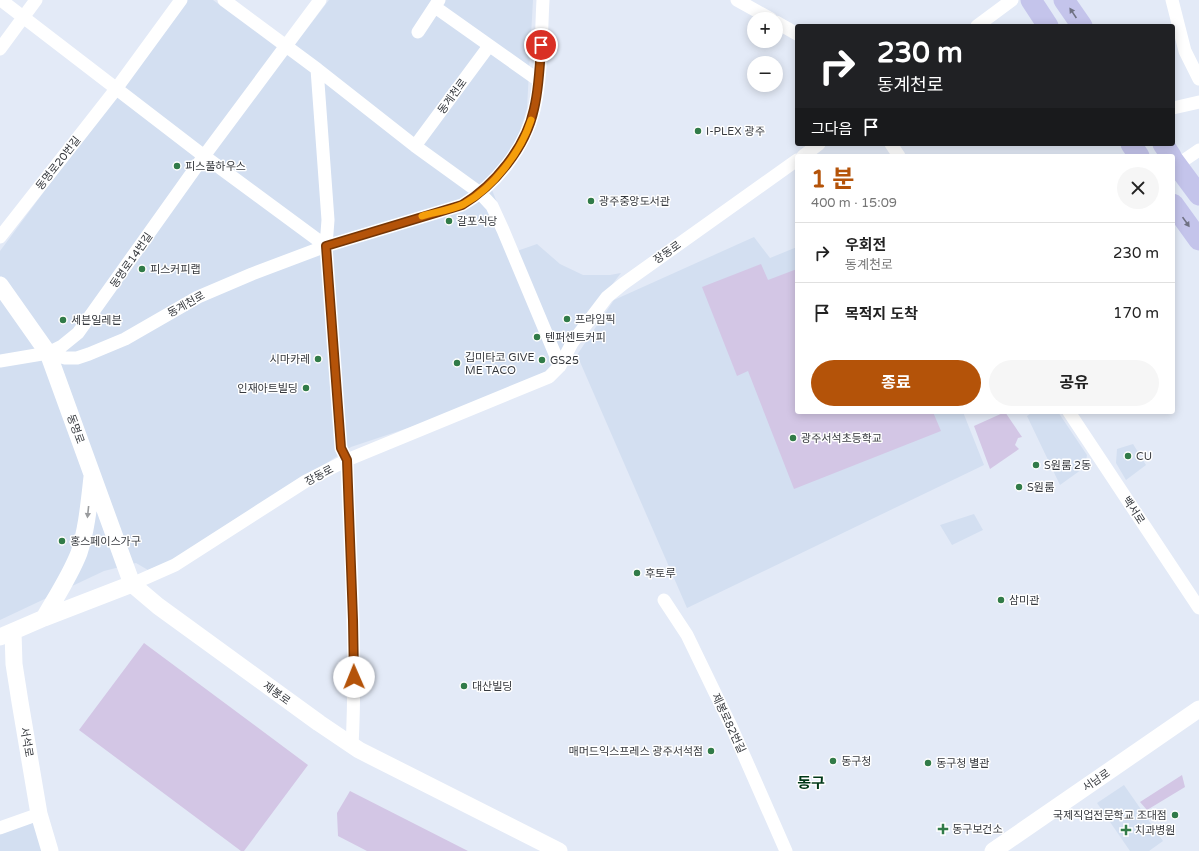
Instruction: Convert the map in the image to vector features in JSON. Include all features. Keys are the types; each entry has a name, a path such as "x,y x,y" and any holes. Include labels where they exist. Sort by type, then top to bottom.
{"main road":[{"path":"1031,0 1047,24"},
{"path":"1064,0 1081,24"},
{"path":"1175,163 1199,195"},
{"path":"1175,207 1199,240"}],"street":[{"path":"1,0 204,156 326,246"},
{"path":"0,49 36,0"},
{"name":"동명로20번길","path":"0,237 116,89 181,0"},
{"path":"224,0 480,193 492,206 560,366"},
{"name":"동명로14번길","path":"48,353 62,346 78,333 204,156 320,0"},
{"name":"동계천로","path":"48,353 66,358 77,358 89,354 125,339 198,297 217,288 326,246 462,205 480,193 496,178 515,153 528,128 534,109 538,80 543,0"},
{"path":"737,0 758,12"},
{"path":"981,24 1012,0"},
{"path":"1172,0 1185,50 1199,79"},
{"path":"418,32 437,4 489,46 538,80"},
{"path":"783,26 795,33"},
{"name":"동계천로","path":"416,146 489,46"},
{"path":"317,69 328,220 326,246 341,448 347,460 353,620 354,684 352,746"},
{"path":"1175,108 1199,102"},
{"path":"806,154 816,146"},
{"path":"1175,159 1199,150"},
{"name":"장동로","path":"132,584 175,565 306,481 347,460 549,377 560,366 572,343 607,297 795,161"},
{"name":"동명로","path":"0,285 48,353 132,584"},
{"path":"0,361 48,353"},
{"name":"백서로","path":"1070,414 1199,608"},
{"path":"44,618 64,583 78,553 88,518 92,473"},
{"path":"7,634 132,584"},
{"name":"제봉로","path":"132,584 158,606 352,746 559,851"},
{"name":"제봉로82번길","path":"664,600 687,635 731,726 786,851"},
{"name":"서석로","path":"7,634 14,664 39,814 50,851"},
{"name":"서남로","path":"993,851 1199,709"},
{"path":"0,828 39,814"}],"shaded area":[{"path":"186,0 213,0 287,55 329,0 533,0 527,108 519,135 510,153 487,178 517,251 537,244 560,264 583,275 610,275 621,273 544,374 429,421 351,447 174,560 148,570 136,563 104,571 0,620 0,251"},
{"name":"광주서석초등학교","path":"754,237 770,258 795,248 795,414 964,414 984,465 687,608 577,355 614,300"},
{"path":"761,264 768,280 795,270 795,414 934,414 941,431 794,489 748,371 737,376 702,287"},
{"path":"1001,414 1006,414 1022,437 1018,438 1015,445 1019,449 990,469 974,426"},
{"path":"1030,414 1059,414 1087,455 1085,467 1060,485 1027,416"},
{"name":"CU","path":"1133,444 1146,465 1126,480 1116,463 1117,449"},
{"path":"974,514 983,530 952,545 940,525"},
{"path":"144,643 308,765 244,851 241,851 79,730"},
{"path":"1182,775 1185,787 1147,810 1140,802"},
{"path":"1124,785 1163,841 1149,851 1130,851 1097,803"},
{"path":"350,791 468,851 367,851 338,836 337,813"},
{"path":"37,821 45,851 0,851 0,834"}],"slow traffic":[{"path":"422,216 462,205 480,193 496,178 515,153 531,120"}],"place":[{"name":"I-PLEX 광주","path":"698,131"},
{"name":"피스풀하우스","path":"177,166"},
{"name":"광주중앙도서관","path":"591,201"},
{"name":"갈포식당","path":"449,221"},
{"name":"피스커피랩","path":"142,269"},
{"name":"프라임픽","path":"567,319"},
{"name":"세븐일레븐","path":"63,320"},
{"name":"텐퍼센트커피","path":"537,337"},
{"name":"시마카레","path":"318,359"},
{"name":"GS25","path":"542,360"},
{"name":"깁미타코 GIVE ME TACO","path":"457,363"},
{"name":"인재아트빌딩","path":"306,388"},
{"name":"광주서석초등학교","path":"793,438"},
{"name":"CU","path":"1128,456"},
{"name":"S원룸 2동","path":"1036,465"},
{"name":"S원룸","path":"1019,487"},
{"name":"홍스페이스가구","path":"62,541"},
{"name":"후토루","path":"637,573"},
{"name":"삼미관","path":"1001,600"},
{"name":"대산빌딩","path":"464,686"},
{"name":"매머드익스프레스 광주서석점","path":"711,751"},
{"name":"동구청","path":"833,761"},
{"name":"동구청 별관","path":"928,763"},
{"name":"국제직업전문학교 조대점","path":"1175,815"},
{"name":"동구보건소","path":"943,829"},
{"name":"치과병원","path":"1126,830"}],"district":[{"name":"동구","path":"811,783"}],"route":[{"path":"354,677 347,460 341,448 326,246 462,205 488,186 515,153 528,128 534,109 541,45"}]}
